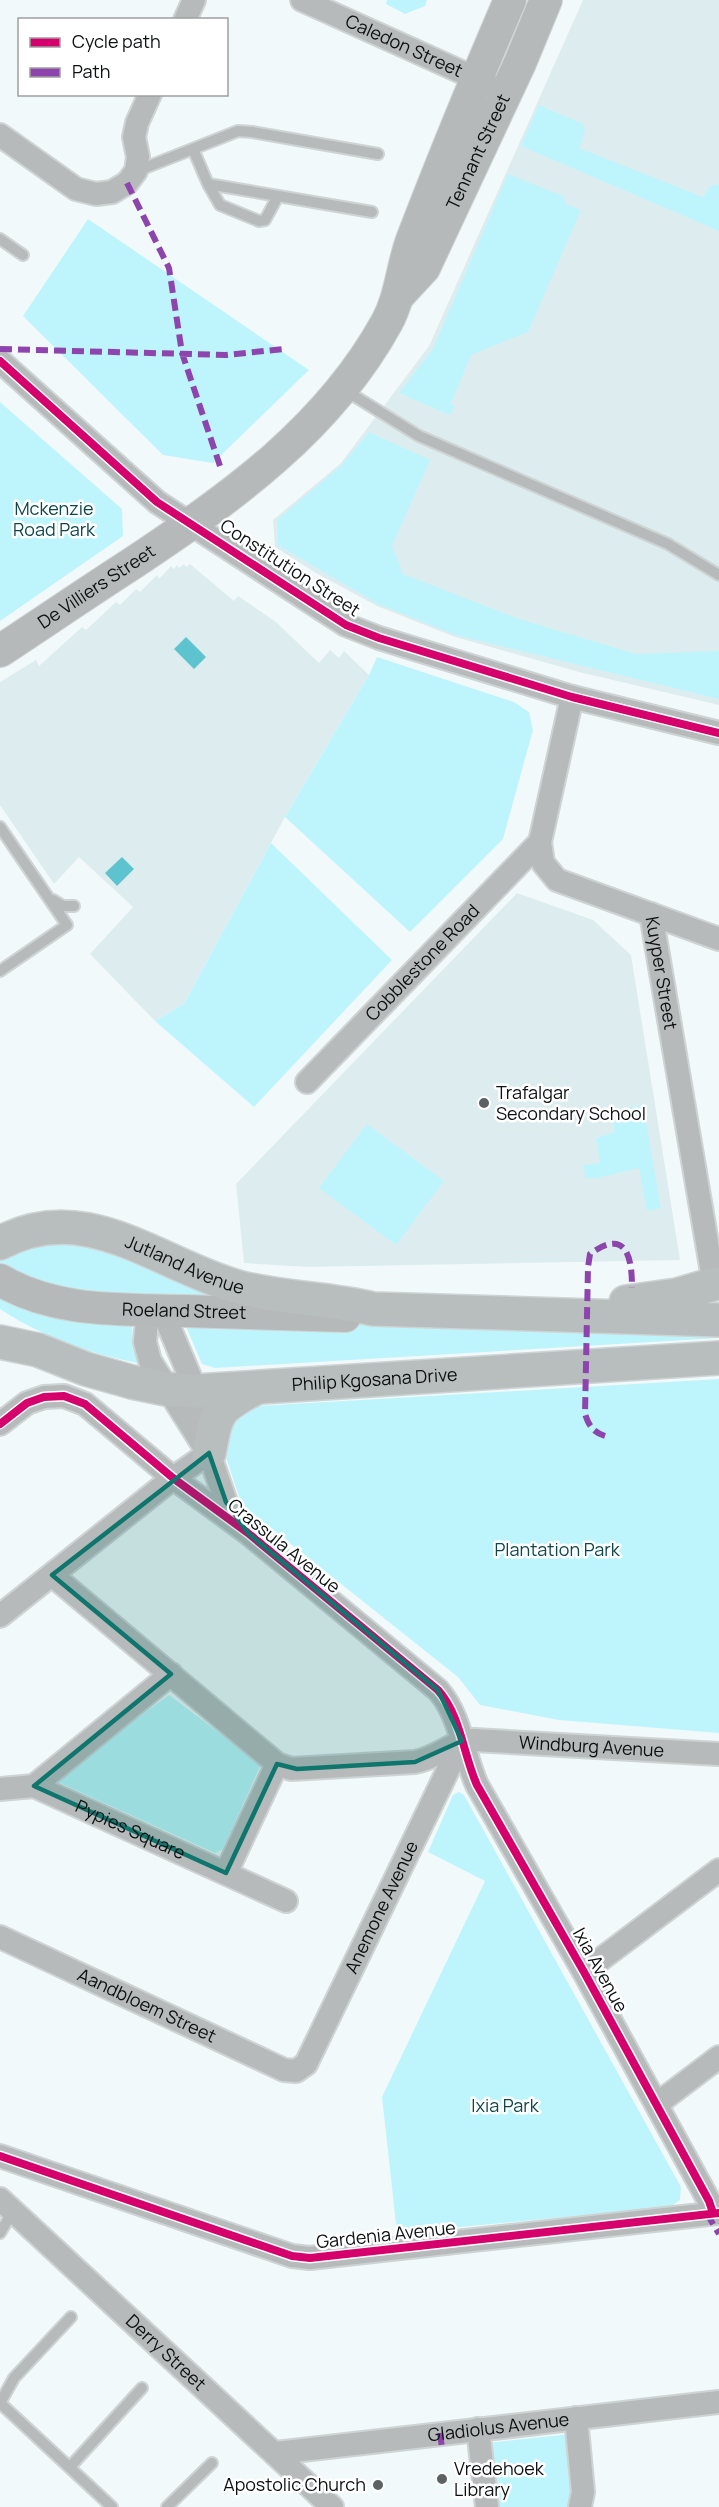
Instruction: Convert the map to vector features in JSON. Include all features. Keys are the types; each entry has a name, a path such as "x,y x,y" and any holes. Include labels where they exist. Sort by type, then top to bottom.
{"main road":[{"name":"Tennant Street","path":"193,524 284,451 325,412 387,321 399,295 405,258 475,78 510,0"},
{"name":"Tennant Street","path":"399,295 424,268 546,0"},
{"name":"De Villiers Street","path":"0,651 193,524"},
{"name":"Jutland Avenue","path":"6,1240 44,1227 85,1228 121,1239 234,1286 259,1292 345,1302 373,1309"},
{"name":"Roeland Street","path":"0,1280 21,1292 43,1300 86,1308 346,1316 373,1309"},
{"path":"536,1314 677,1294 716,1284"},
{"path":"373,1309 719,1320"},
{"path":"0,1329 39,1350"},
{"path":"0,1342 39,1350"},
{"name":"Philip Kgosana Drive","path":"39,1350 86,1369 132,1382 181,1390 254,1389 719,1358"},
{"path":"208,1453 215,1421 220,1410 231,1401 254,1389"}],"street":[{"name":"Caledon Street","path":"307,1 506,92"},
{"path":"0,135 76,189 96,194 112,192 127,183 136,171 138,157 134,137 137,123 149,96"},
{"name":"Constitution Street","path":"0,362 157,502 346,625 379,638 572,697 719,732"},
{"name":"Kuyper Street","path":"572,697 540,842 543,863 557,880 651,914 716,1284"},
{"name":"Cobblestone Road","path":"307,1082 540,842"},
{"path":"651,914 719,939"},
{"name":"Crassula Avenue","path":"155,1310 177,1341 181,1390 226,1502 248,1533"},
{"name":"Crassula Avenue","path":"155,1310 146,1348 150,1361 181,1390 208,1453"},
{"name":"Crassula Avenue","path":"0,1424 27,1403 44,1397 64,1396 85,1404 173,1478 248,1533 438,1690 450,1708 462,1741"},
{"path":"0,1616 173,1478 208,1453"},
{"path":"52,1575 277,1764 297,1769 415,1762 427,1760 462,1741"},
{"path":"34,1786 171,1674"},
{"name":"Windburg Avenue","path":"462,1741 719,1754"},
{"name":"Ixia Avenue","path":"462,1741 466,1762 477,1785 584,1972 716,2213"},
{"name":"Anemone Avenue","path":"296,2071 306,2064 462,1741"},
{"path":"226,1873 277,1764"},
{"name":"Pypies Square","path":"0,1789 34,1786 286,1901"},
{"path":"584,1972 719,1870"},
{"name":"Aandbloem Street","path":"0,1937 284,2070 296,2071"},
{"path":"657,2104 719,2057"},
{"name":"Gardenia Avenue","path":"0,2156 292,2256 310,2258 716,2213"},
{"name":"Derry Street","path":"6,2205 332,2507"},
{"name":"Gladiolus Avenue","path":"276,2453 719,2403"},
{"path":"576,2418 583,2492 580,2507"},
{"path":"478,2429 487,2507"}],"lane":[{"path":"136,171 238,131 378,154"},
{"path":"193,149 220,205 259,221 265,220 278,196"},
{"path":"208,184 372,212"},
{"path":"0,238 23,255"},
{"path":"342,389 418,436 668,544 719,575"},
{"path":"0,827 67,925 0,971"},
{"path":"48,897 63,906 74,906"},
{"path":"0,2234 6,2205"},
{"path":"71,2317 14,2378 0,2403 112,2507"},
{"path":"70,2467 142,2388"},
{"path":"167,2507 212,2463"}],"highlighted area":[{"path":"209,1453 226,1502 248,1533 438,1690 462,1741 415,1762 297,1769 277,1764 226,1873 34,1786 171,1674 52,1575"}],"shaded area":[{"path":"583,0 719,0 719,705 579,672 455,637 377,606 316,573 275,547 273,520 341,463 429,346"},
{"path":"184,564 186,567 190,564 234,601 238,596 276,622 319,663 330,650 339,658 344,651 369,675 285,817 184,1004 155,1021 90,954 133,907 79,857 54,884 0,805 0,682 36,660 39,666 82,627 86,630 116,602 120,605 136,589 140,592 157,575 159,579 171,566 174,569 177,565 179,568"},
{"path":"186,637 206,657 194,669 174,649"},
{"path":"122,857 134,869 117,886 105,873"},
{"name":"Trafalgar Secondary School","path":"517,893 593,920 631,955 680,1260 307,1267 244,1263 236,1184"}],"green space":[{"path":"387,0 427,0 425,6 405,14 386,4"},
{"path":"539,105 583,124 585,131 579,148 703,197 710,186 719,184 719,231 521,146"},
{"path":"508,174 563,196 566,204 581,210 528,332 471,355 451,404 455,406 450,415 399,393 433,349"},
{"path":"88,219 309,370 213,463 163,455 23,316"},
{"name":"Mckenzie Road Park","path":"0,402 122,509 123,536 0,621"},
{"path":"369,432 430,460 392,546 403,574 519,619 636,654 719,651 719,699 456,635 378,604 278,545 277,520 342,465"},
{"path":"377,657 514,702 529,712 533,730 503,839 410,932 285,817 369,675"},
{"path":"271,843 392,960 254,1107 155,1021 184,1004"},
{"path":"643,1105 661,1208 647,1211 639,1168 598,1178 585,1178 584,1165 600,1163 596,1138 615,1132 613,1123 628,1120 627,1108"},
{"path":"367,1124 444,1181 396,1245 319,1188"},
{"path":"97,1239 218,1296 185,1297 81,1292 52,1286 0,1264 0,1259 27,1242"},
{"path":"0,1292 132,1324 133,1345 144,1364 87,1350 34,1329 0,1309"},
{"path":"404,1320 719,1328 719,1338 215,1368 202,1364 184,1322"},
{"name":"Plantation Park","path":"719,1379 719,1733 559,1720 480,1705 458,1677 242,1505 219,1437 243,1407"},
{"path":"169,1695 261,1764 223,1849 215,1853 58,1782 56,1777"},
{"name":"Ixia Park","path":"459,1792 464,1795 681,2187 680,2200 670,2207 397,2233 382,2097 485,1881 428,1852 453,1795"},
{"path":"571,2434 576,2493 571,2507 493,2507 487,2443"}],"marked path":[{"path":"127,183 169,268 182,353 220,466"},
{"path":"0,349 226,355 284,349"},
{"path":"605,1436 592,1428 585,1414 590,1254 602,1246 620,1245 625,1250 631,1266 632,1288"},
{"path":"707,2214 719,2234"},
{"path":"440,2433 442,2448"}],"cycle path":[{"path":"0,361 157,502 346,625 379,638 572,697 719,733"},
{"path":"0,1424 27,1403 44,1397 64,1396 85,1404 173,1478 248,1533 438,1690 446,1700 457,1723 477,1785 584,1972 709,2201 713,2213"},
{"path":"0,2156 292,2256 310,2258 719,2213"}],"place":[{"name":"Trafalgar Secondary School","path":"484,1103"},
{"name":"Vredehoek Library","path":"442,2479"},
{"name":"Apostolic Church","path":"378,2485"}]}
